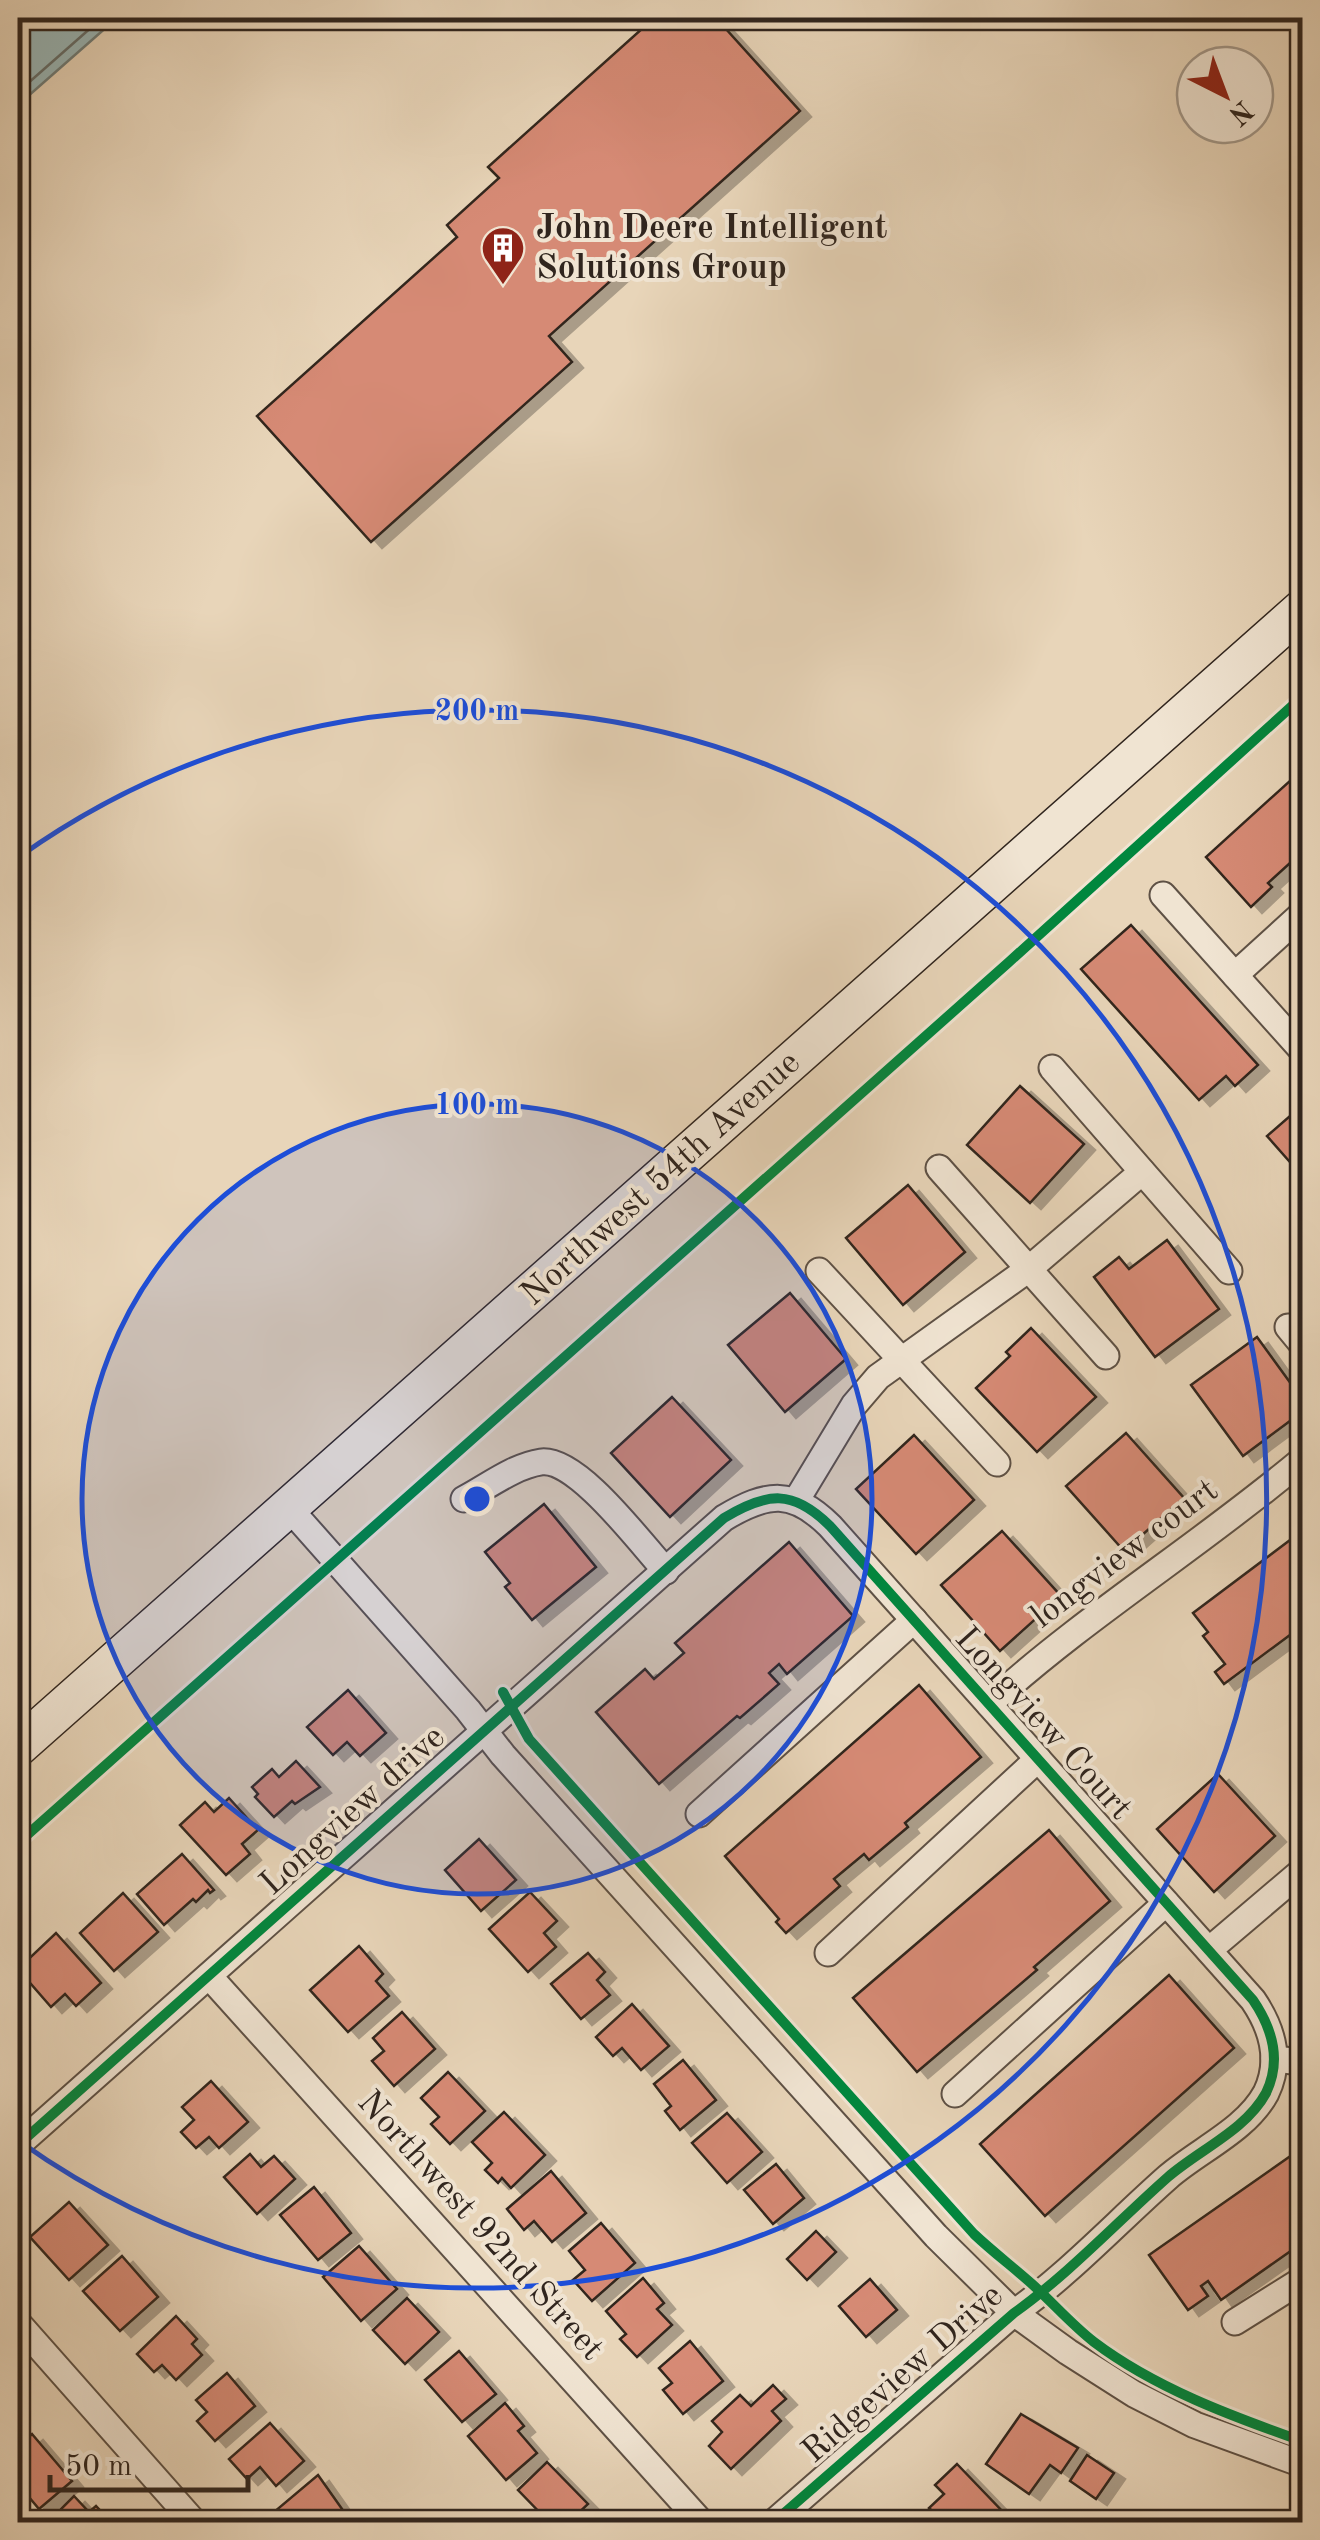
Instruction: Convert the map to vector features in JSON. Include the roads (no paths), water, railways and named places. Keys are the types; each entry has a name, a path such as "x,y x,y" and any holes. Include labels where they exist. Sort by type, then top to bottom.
{"street":[{"name":"Northwest 54th Avenue","path":"18,1747 1302,609"},
{"path":"1163,895 1302,1050"},
{"path":"1234,975 1302,914"},
{"path":"1052,1068 1230,1271"},
{"path":"939,1168 1106,1356"},
{"path":"796,1501 854,1405 878,1377 1030,1268 1142,1172"},
{"path":"819,1271 997,1463"},
{"name":"longview court","path":"989,1704 1102,1612 1237,1516 1302,1460"},
{"path":"464,1499 517,1470 538,1462 552,1462 583,1480 666,1571"},
{"name":"Longview drive","path":"18,2145 724,1518 754,1500 774,1497 796,1501"},
{"name":"Longview Court","path":"796,1501 830,1526 1253,2000 1266,2020 1274,2059"},
{"path":"289,1508 936,2236 1014,2313 1134,2394 1195,2425 1302,2464"},
{"name":"longview court","path":"698,1814 914,1620"},
{"name":"longview court","path":"828,1954 1038,1759"},
{"path":"1209,1950 1302,1871"},
{"path":"955,2094 1166,1903"},
{"name":"Northwest 92nd Street","path":"209,1976 701,2522"},
{"path":"1274,2059 1302,2062"},
{"name":"Ridgeview Drive","path":"774,2522 1042,2293 1171,2174 1255,2109 1267,2090 1274,2059"},
{"path":"1236,2322 1302,2280"},
{"path":"18,2323 194,2522"}],"water":[{"path":"18,18 117,18 18,105"}],"place":[{"name":"John Deere Intelligent Solutions Group","path":"503,286"}]}
